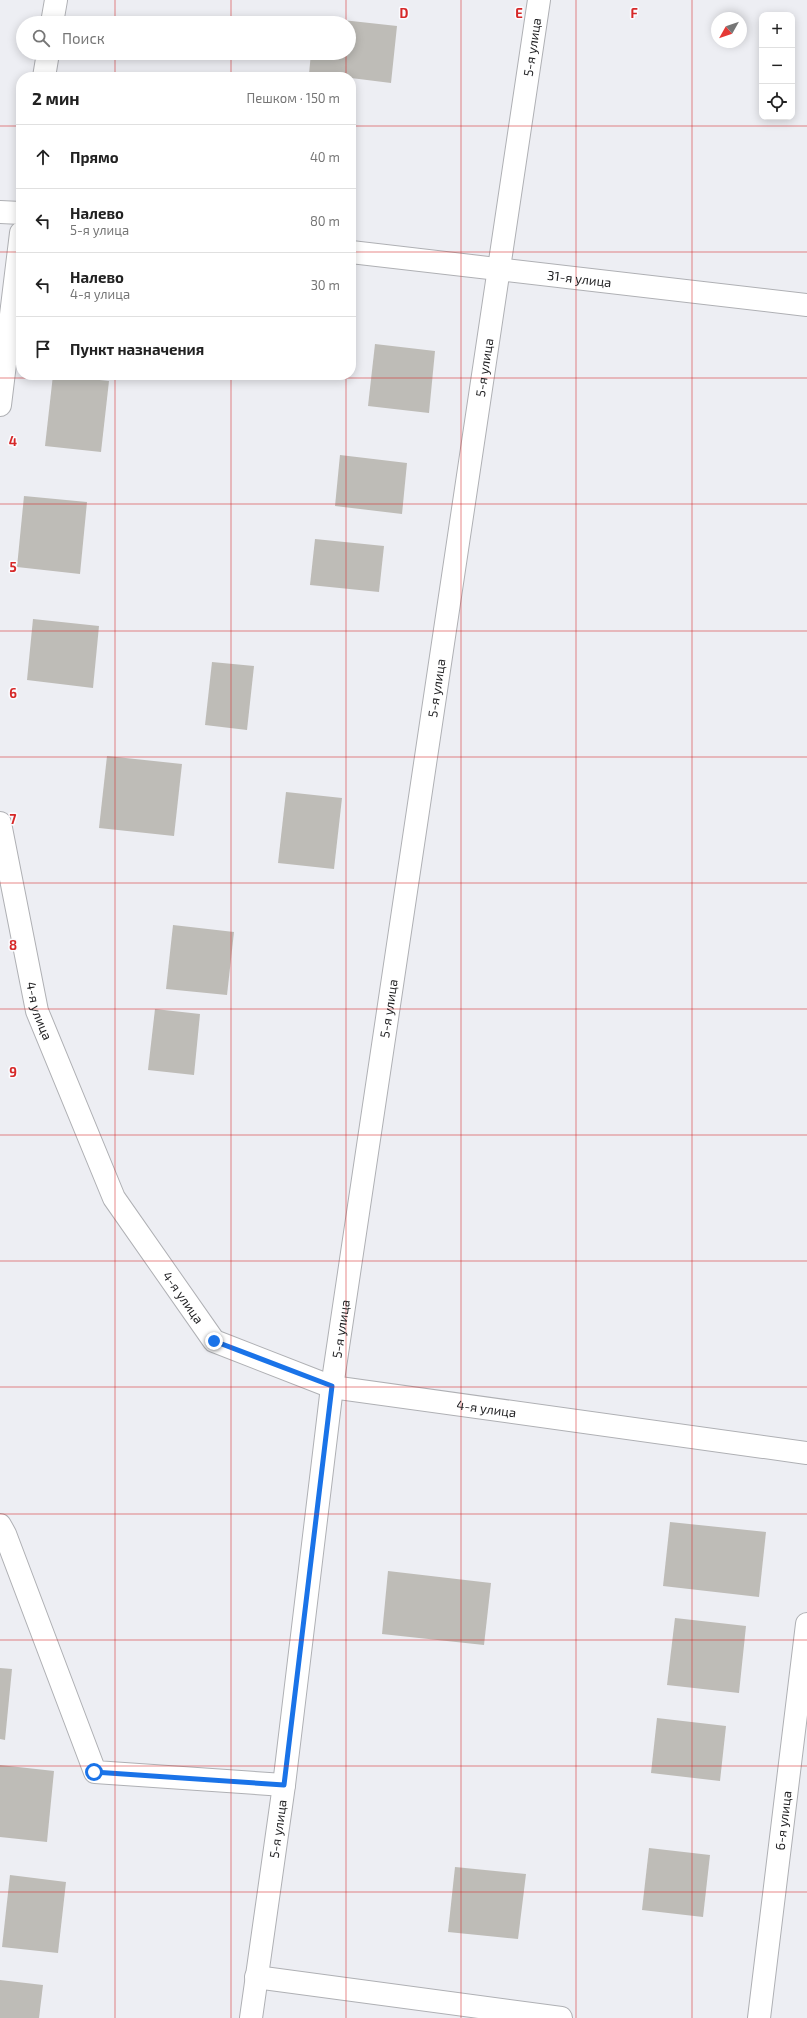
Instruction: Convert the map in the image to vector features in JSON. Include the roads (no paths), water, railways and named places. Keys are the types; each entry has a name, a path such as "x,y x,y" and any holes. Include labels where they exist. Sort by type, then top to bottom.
{"street":[{"path":"53,16 56,0"},
{"name":"5-я улица","path":"250,2018 284,1785 332,1386 540,0"},
{"path":"45,72 47,60"},
{"path":"0,212 16,213"},
{"name":"31-я улица","path":"356,253 807,305"},
{"path":"0,405 16,274"},
{"name":"4-я улица","path":"0,823 37,1011 114,1198 214,1341 332,1386 807,1453"},
{"path":"0,1525 5,1534 94,1772 284,1785"},
{"name":"6-я улица","path":"760,2018 807,1624"},
{"path":"256,1977 560,2018"}]}
